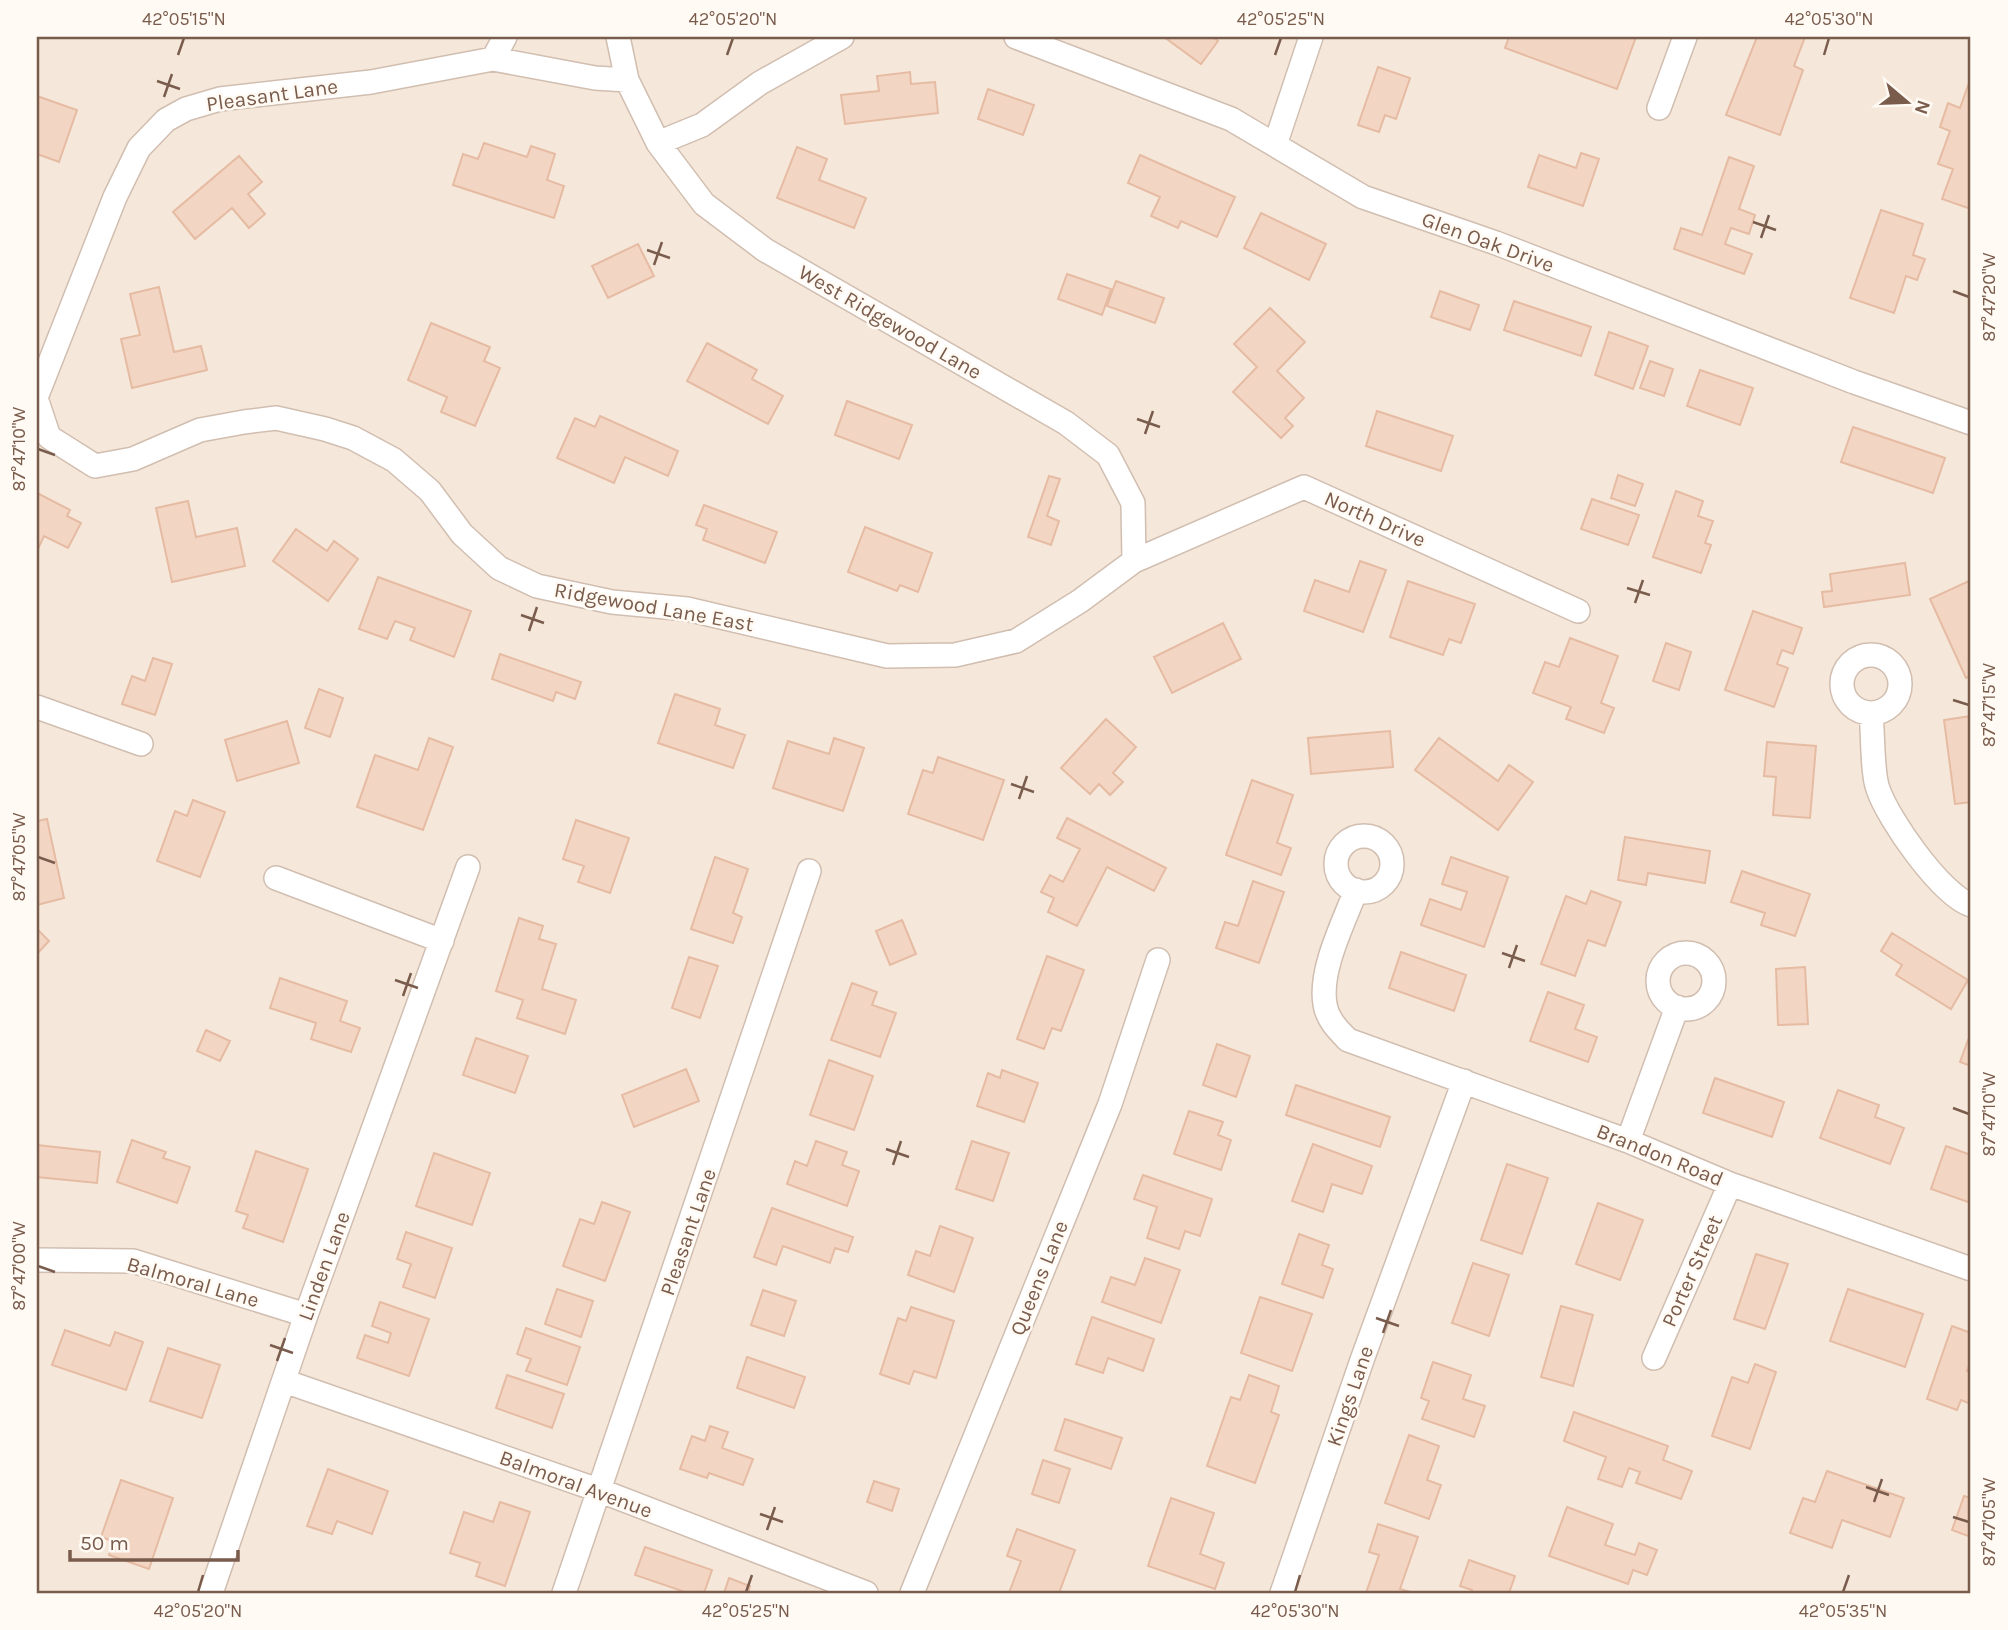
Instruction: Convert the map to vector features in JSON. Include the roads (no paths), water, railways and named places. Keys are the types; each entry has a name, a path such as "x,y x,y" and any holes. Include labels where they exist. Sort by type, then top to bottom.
{"street":[{"path":"505,37 493,59 595,78 627,80"},
{"name":"West Ridgewood Lane","path":"618,37 627,80 658,143 704,204 765,250 1066,423 1108,455 1133,503 1133,561"},
{"path":"658,143 702,125 760,83 842,37"},
{"name":"Glen Oak Drive","path":"1016,37 1231,119 1363,197 1496,243 1854,382 1971,423"},
{"path":"1275,145 1311,37"},
{"path":"1659,108 1685,37"},
{"name":"Pleasant Lane","path":"37,395 115,197 139,148 166,120 186,109 220,99 371,82 493,59"},
{"name":"Ridgewood Lane East","path":"37,401 49,437 94,466 132,459 200,430 244,422 276,418 325,429 353,438 394,460 430,491 462,534 499,568 537,586 612,602 687,609 887,656 955,655 1016,641 1080,601 1133,561"},
{"name":"North Drive","path":"1133,561 1304,487 1577,611"},
{"path":"37,707 141,744"},
{"path":"1871,713 1877,788 1903,835 1934,877 1959,901 1971,905"},
{"name":"Linden Lane","path":"211,1593 306,1315 468,867"},
{"name":"Pleasant Lane","path":"565,1593 810,871"},
{"path":"276,878 442,941"},
{"name":"Brandon Road","path":"1356,890 1337,938 1325,979 1325,1006 1333,1024 1348,1040 1628,1141 1730,1184 1971,1269"},
{"name":"Queens Lane","path":"912,1593 1110,1104 1158,960"},
{"path":"1628,1141 1677,1007"},
{"name":"Kings Lane","path":"1282,1593 1362,1360 1464,1081"},
{"name":"Porter Street","path":"1654,1358 1730,1184"},
{"name":"Balmoral Lane","path":"37,1260 133,1261 306,1315"},
{"name":"Balmoral Avenue","path":"284,1381 601,1491 866,1593"}]}
